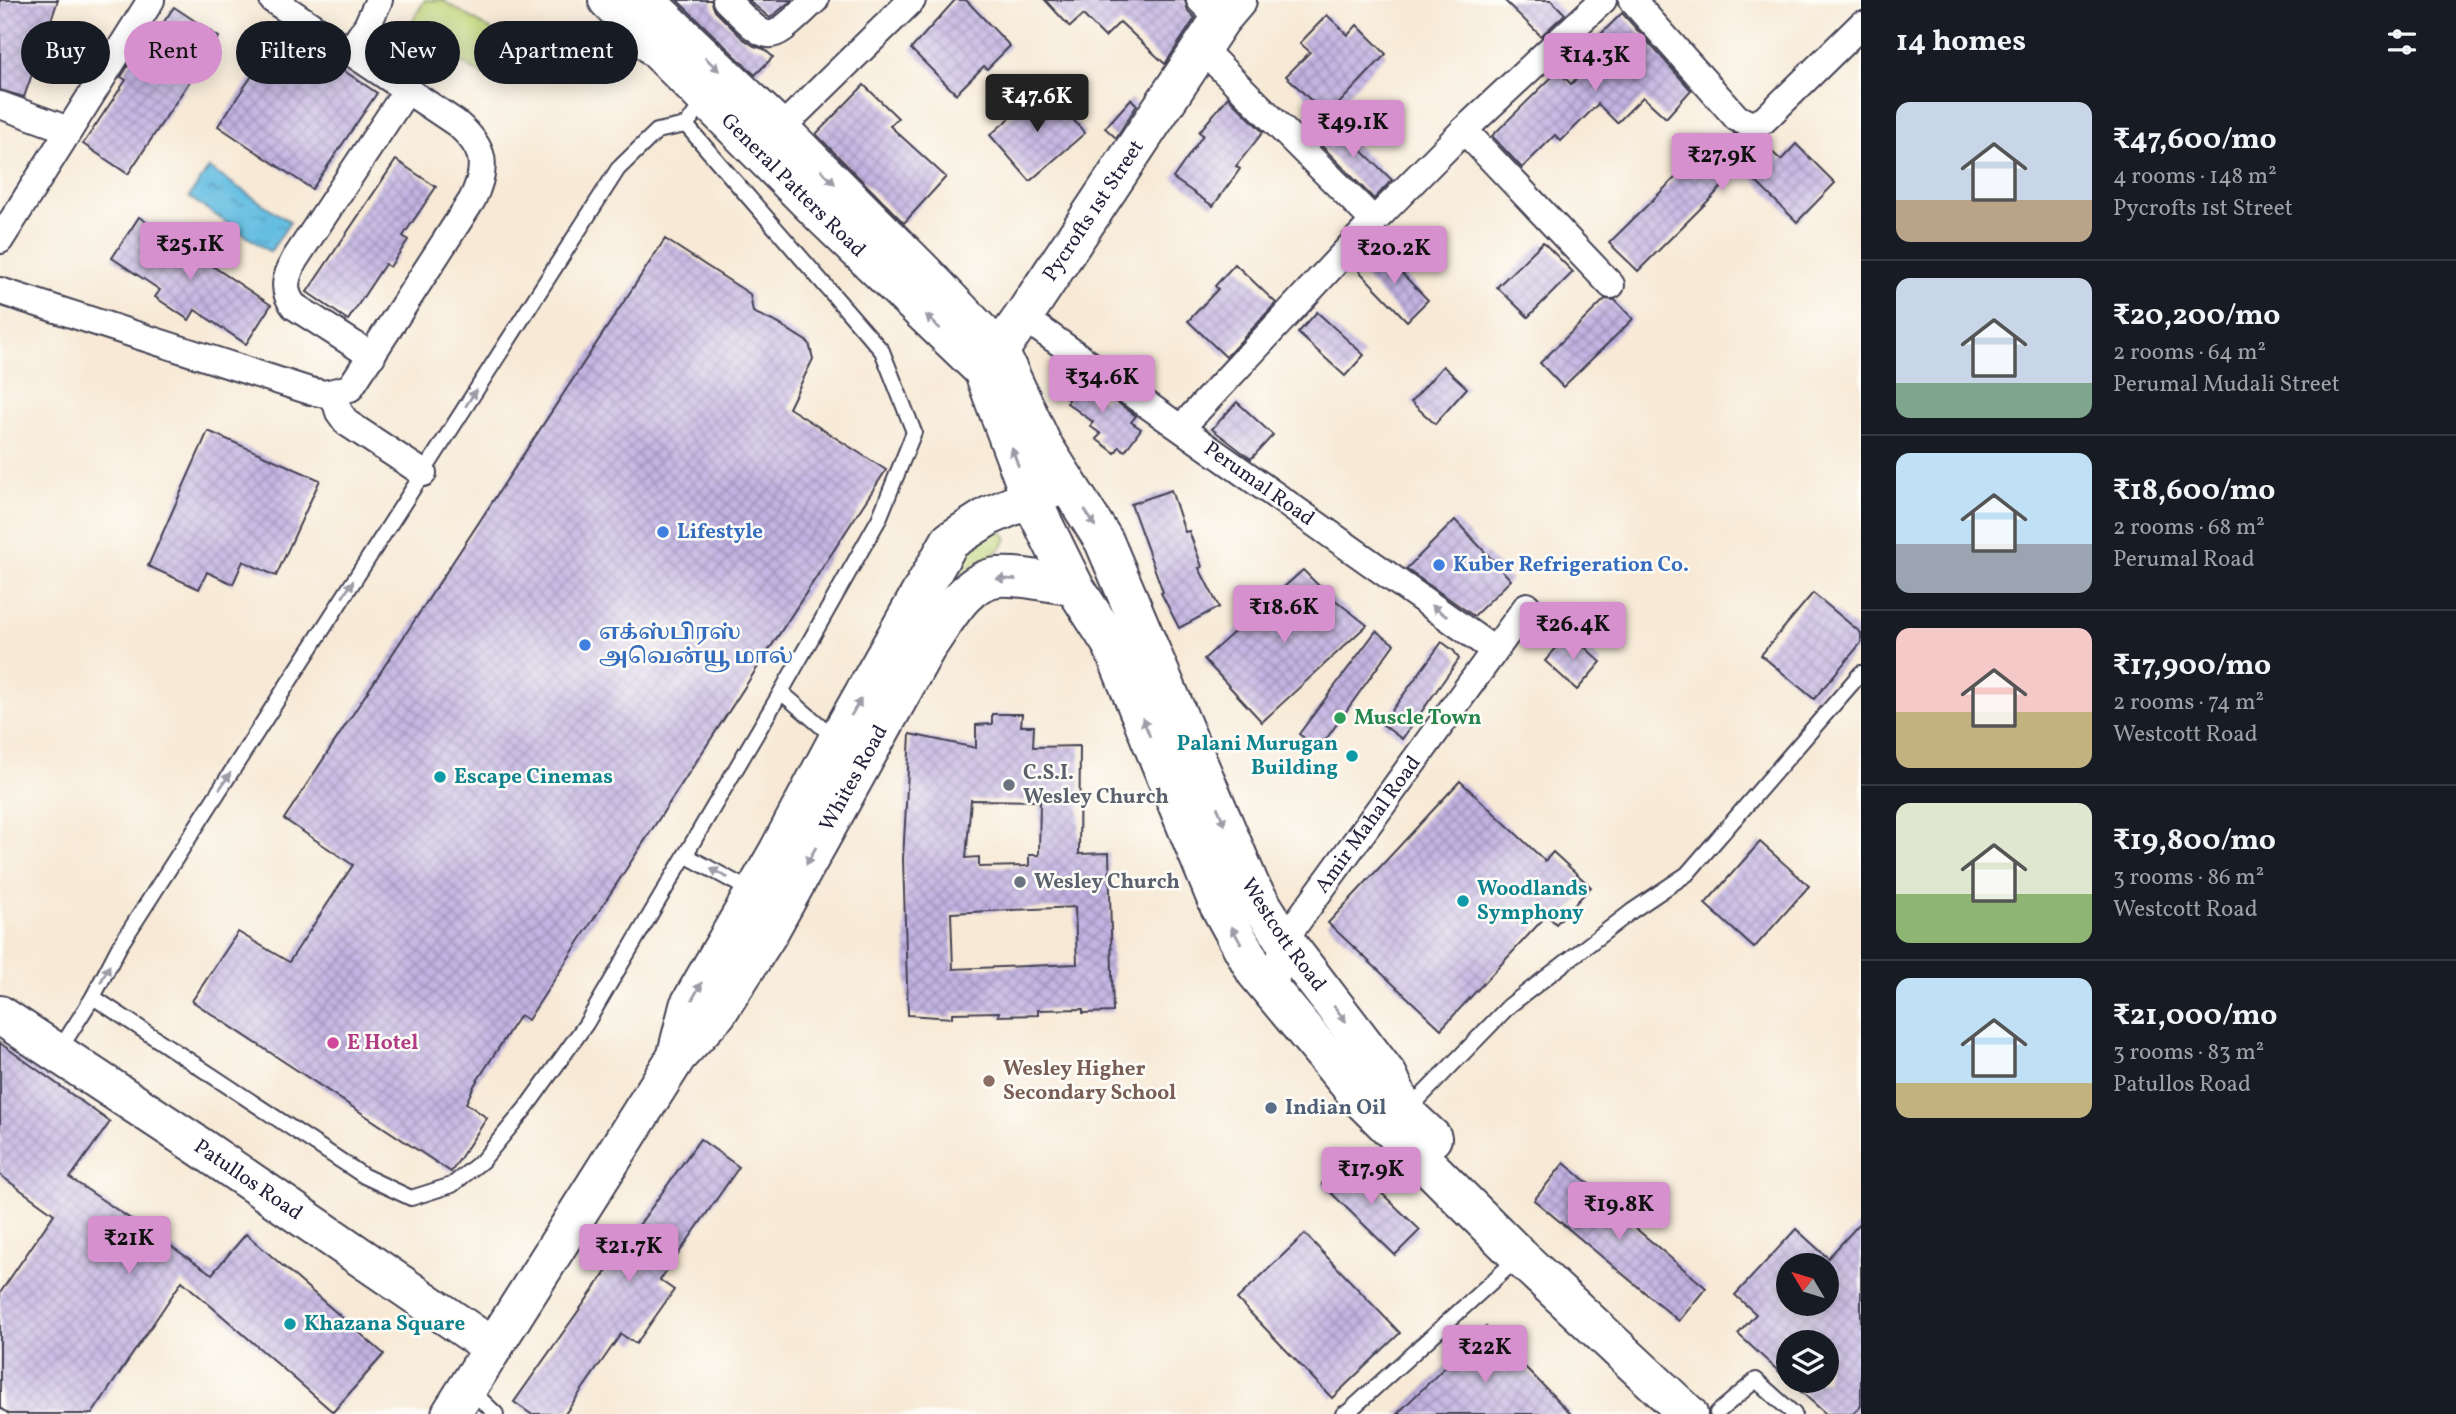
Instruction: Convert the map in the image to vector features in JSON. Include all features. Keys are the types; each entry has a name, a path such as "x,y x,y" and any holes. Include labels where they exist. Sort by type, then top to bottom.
{"main road":[{"name":"General Patters Road","path":"608,0 696,112 991,360"},
{"name":"General Patters Road","path":"645,0 780,129 923,272 991,360"},
{"name":"Pycrofts 1st Street","path":"991,360 1023,317 1215,18"},
{"name":"Westcott Road","path":"991,360 1104,541 1251,888 1284,940 1388,1076 1405,1113 1699,1413"},
{"name":"Westcott Road","path":"991,360 1031,499 1074,586 1112,645 1218,903 1256,971 1363,1101 1520,1258 1699,1413"},
{"path":"1031,499 1067,482"},
{"name":"Whites Road","path":"677,1056 689,1006 778,852 950,541 989,516 1031,499"},
{"name":"Whites Road","path":"459,1400 677,1056 717,1013 767,935 926,648 953,608 973,587 996,577 1074,586"},
{"name":"Patullos Road","path":"0,1015 200,1147 492,1347"}],"street":[{"path":"0,240 151,0"},
{"path":"273,0 305,21"},
{"path":"351,50 367,26 379,0"},
{"path":"726,0 756,30 768,36 779,33 815,0"},
{"path":"780,129 912,0"},
{"path":"1181,428 1374,221 1464,130 1603,0"},
{"path":"1632,0 1737,118 1751,125 1764,120 1861,25"},
{"path":"1215,18 1374,221"},
{"path":"0,291 310,391 333,393 350,388 472,200 481,181 484,164 479,150 467,132 351,52"},
{"path":"372,356 294,306 287,297 285,284 295,259 407,90"},
{"path":"0,105 69,130"},
{"path":"1464,130 1611,285"},
{"name":"Perumal Road","path":"1023,317 1494,650"},
{"path":"333,393 339,412 347,423 423,473"},
{"name":"Amir Mahal Road","path":"1284,940 1527,606"},
{"path":"1273,992 1284,940"}],"lane":[{"path":"57,1053 93,998 119,947 618,169 657,131 696,112 882,351 914,432 879,519 586,1024 525,1109 482,1161 452,1185 411,1198 364,1175 93,998"},
{"path":"1405,1113 1509,1006 1632,911 1687,874 1861,673"},
{"path":"781,692 837,741"},
{"path":"685,855 753,892"},
{"path":"1343,1414 1520,1258"},
{"path":"1699,1413 1756,1380 1794,1414"},
{"path":"459,1400 496,1414"}],"green space":[{"path":"425,0 442,0 476,21 474,21 474,70 460,62 460,21 412,21"},
{"path":"977,524 996,525 1007,538 1000,549 987,559 959,573 956,569"}],"water":[{"path":"209,168 290,222 270,252 189,197"}],"building":[{"path":"0,0 58,0 51,21 21,21 21,84 29,84 24,97 0,90"},
{"path":"677,0 711,0 715,11 742,38 764,49 773,57 755,75"},
{"path":"748,0 792,0 770,18"},
{"path":"955,0 966,0 1010,46 987,69 984,66 956,94 911,49"},
{"path":"1045,0 1185,0 1188,11 1195,18 1165,64 1120,22 1105,37 1083,15 1070,27"},
{"path":"1504,0 1551,0 1565,14 1541,36"},
{"path":"174,7 195,21 165,21"},
{"path":"1622,13 1691,90 1666,118 1643,97 1617,123 1598,104 1561,141 1555,135 1522,168 1492,136 1558,71 1571,84 1606,50 1595,40"},
{"path":"1327,15 1348,35 1357,25 1386,54 1327,116 1286,76 1310,52 1300,43"},
{"path":"351,76 377,93 312,189 218,126 246,84 351,84"},
{"path":"124,83 188,84 128,174 83,144"},
{"path":"864,85 898,118 890,126 946,177 904,223 816,134"},
{"path":"1045,88 1085,133 1030,181 990,135"},
{"path":"1228,97 1263,132 1236,166 1240,169 1213,206 1173,178 1203,135 1199,132"},
{"path":"1131,99 1137,105 1116,138 1105,128"},
{"path":"1331,120 1392,180 1374,199 1314,138"},
{"path":"1734,134 1750,141 1758,139 1781,160 1796,144 1835,183 1797,222 1745,171 1740,177 1736,173 1638,271 1609,243 1686,167 1695,176"},
{"path":"396,160 436,187 403,236 408,240 390,267 385,264 348,320 307,292"},
{"path":"139,217 271,305 246,344 195,310 189,320 155,297 160,290 112,258"},
{"name":"எக்ஸ்பிரஸ் அவென்யூ மால்","path":"665,239 750,294 753,312 809,343 813,359 789,408 886,470 528,1020 520,1015 475,1084 466,1103 487,1118 451,1172 192,1001 238,932 289,962 353,865 284,819"},
{"path":"1543,242 1573,272 1528,317 1497,287"},
{"path":"1380,251 1428,300 1407,321 1359,271"},
{"path":"1235,264 1276,303 1226,357 1188,321 1218,289 1215,286"},
{"path":"1605,299 1615,300 1633,319 1563,387 1540,363"},
{"path":"1317,312 1364,355 1345,376 1298,333"},
{"path":"1443,366 1467,388 1435,424 1411,402"},
{"path":"1067,375 1103,401 1107,395 1136,416 1131,422 1141,429 1125,451 1119,447 1115,453 1096,439 1101,434 1090,426 1093,422 1067,403 1069,400 1056,391"},
{"path":"1237,402 1273,435 1251,459 1212,429"},
{"path":"208,431 320,480 276,576 243,561 233,584 207,572 199,589 148,566"},
{"path":"1171,490 1185,532 1189,531 1202,567 1199,568 1219,607 1179,628 1161,593 1163,592 1131,504"},
{"path":"1455,520 1511,580 1474,616 1406,569"},
{"path":"1303,570 1326,593 1367,625 1262,722 1204,659"},
{"path":"1813,593 1861,633 1861,643 1814,699 1761,655"},
{"path":"1376,631 1394,644 1319,749 1299,734"},
{"path":"1569,633 1601,662 1577,690 1545,661"},
{"path":"1442,642 1454,651 1459,659 1402,739 1382,724"},
{"path":"992,714 1022,714 1021,726 1034,726 1033,747 1080,746 1079,854 1109,853 1113,1012 1083,1013 1083,1009 1038,1010 1038,1015 998,1016 999,1012 952,1013 952,1018 908,1015 903,859 910,734 976,748 976,725 992,724","holes":["971,800 1040,801 1039,855 1029,855 1029,866 979,867 979,857 966,858","1075,907 1077,964 953,969 951,913"]},
{"name":"Woodlands Symphony","path":"1460,781 1545,861 1553,852 1591,887 1556,924 1547,915 1441,1029 1328,923"},
{"path":"1760,842 1809,886 1754,948 1705,904"},
{"path":"0,1043 110,1122 70,1178 212,1274 246,1234 384,1354 333,1412 182,1281 92,1414 9,1414 0,1408 0,1293 54,1214 0,1175"},
{"path":"700,1139 739,1167 660,1280 674,1290 636,1344 621,1334 565,1414 531,1414 514,1402"},
{"path":"1346,1159 1420,1230 1395,1255 1322,1184"},
{"path":"1564,1163 1608,1200 1606,1203 1706,1288 1679,1321 1534,1200"},
{"path":"1861,1222 1861,1406 1853,1414 1826,1414 1802,1393 1839,1393 1839,1330 1776,1330 1776,1369 1738,1334 1756,1314 1735,1295 1796,1229 1822,1253 1776,1253 1776,1316 1839,1316 1839,1253 1833,1253"},
{"path":"1305,1234 1400,1333 1332,1398 1237,1299"},
{"path":"1486,1327 1571,1414 1397,1414"}],"place":[{"name":"Lifestyle","path":"663,532"},
{"name":"Kuber Refrigeration Co.","path":"1439,565"},
{"name":"எக்ஸ்பிரஸ் அவென்யூ மால்","path":"585,645"},
{"name":"Muscle Town","path":"1340,718"},
{"name":"Palani Murugan Building","path":"1352,756"},
{"name":"Escape Cinemas","path":"440,777"},
{"name":"C.S.I. Wesley Church","path":"1009,785"},
{"name":"Wesley Church","path":"1020,882"},
{"name":"Woodlands Symphony","path":"1463,901"},
{"name":"E Hotel","path":"333,1043"},
{"name":"Wesley Higher Secondary School","path":"989,1081"},
{"name":"Indian Oil","path":"1271,1108"},
{"name":"Khazana Square","path":"290,1324"}]}
